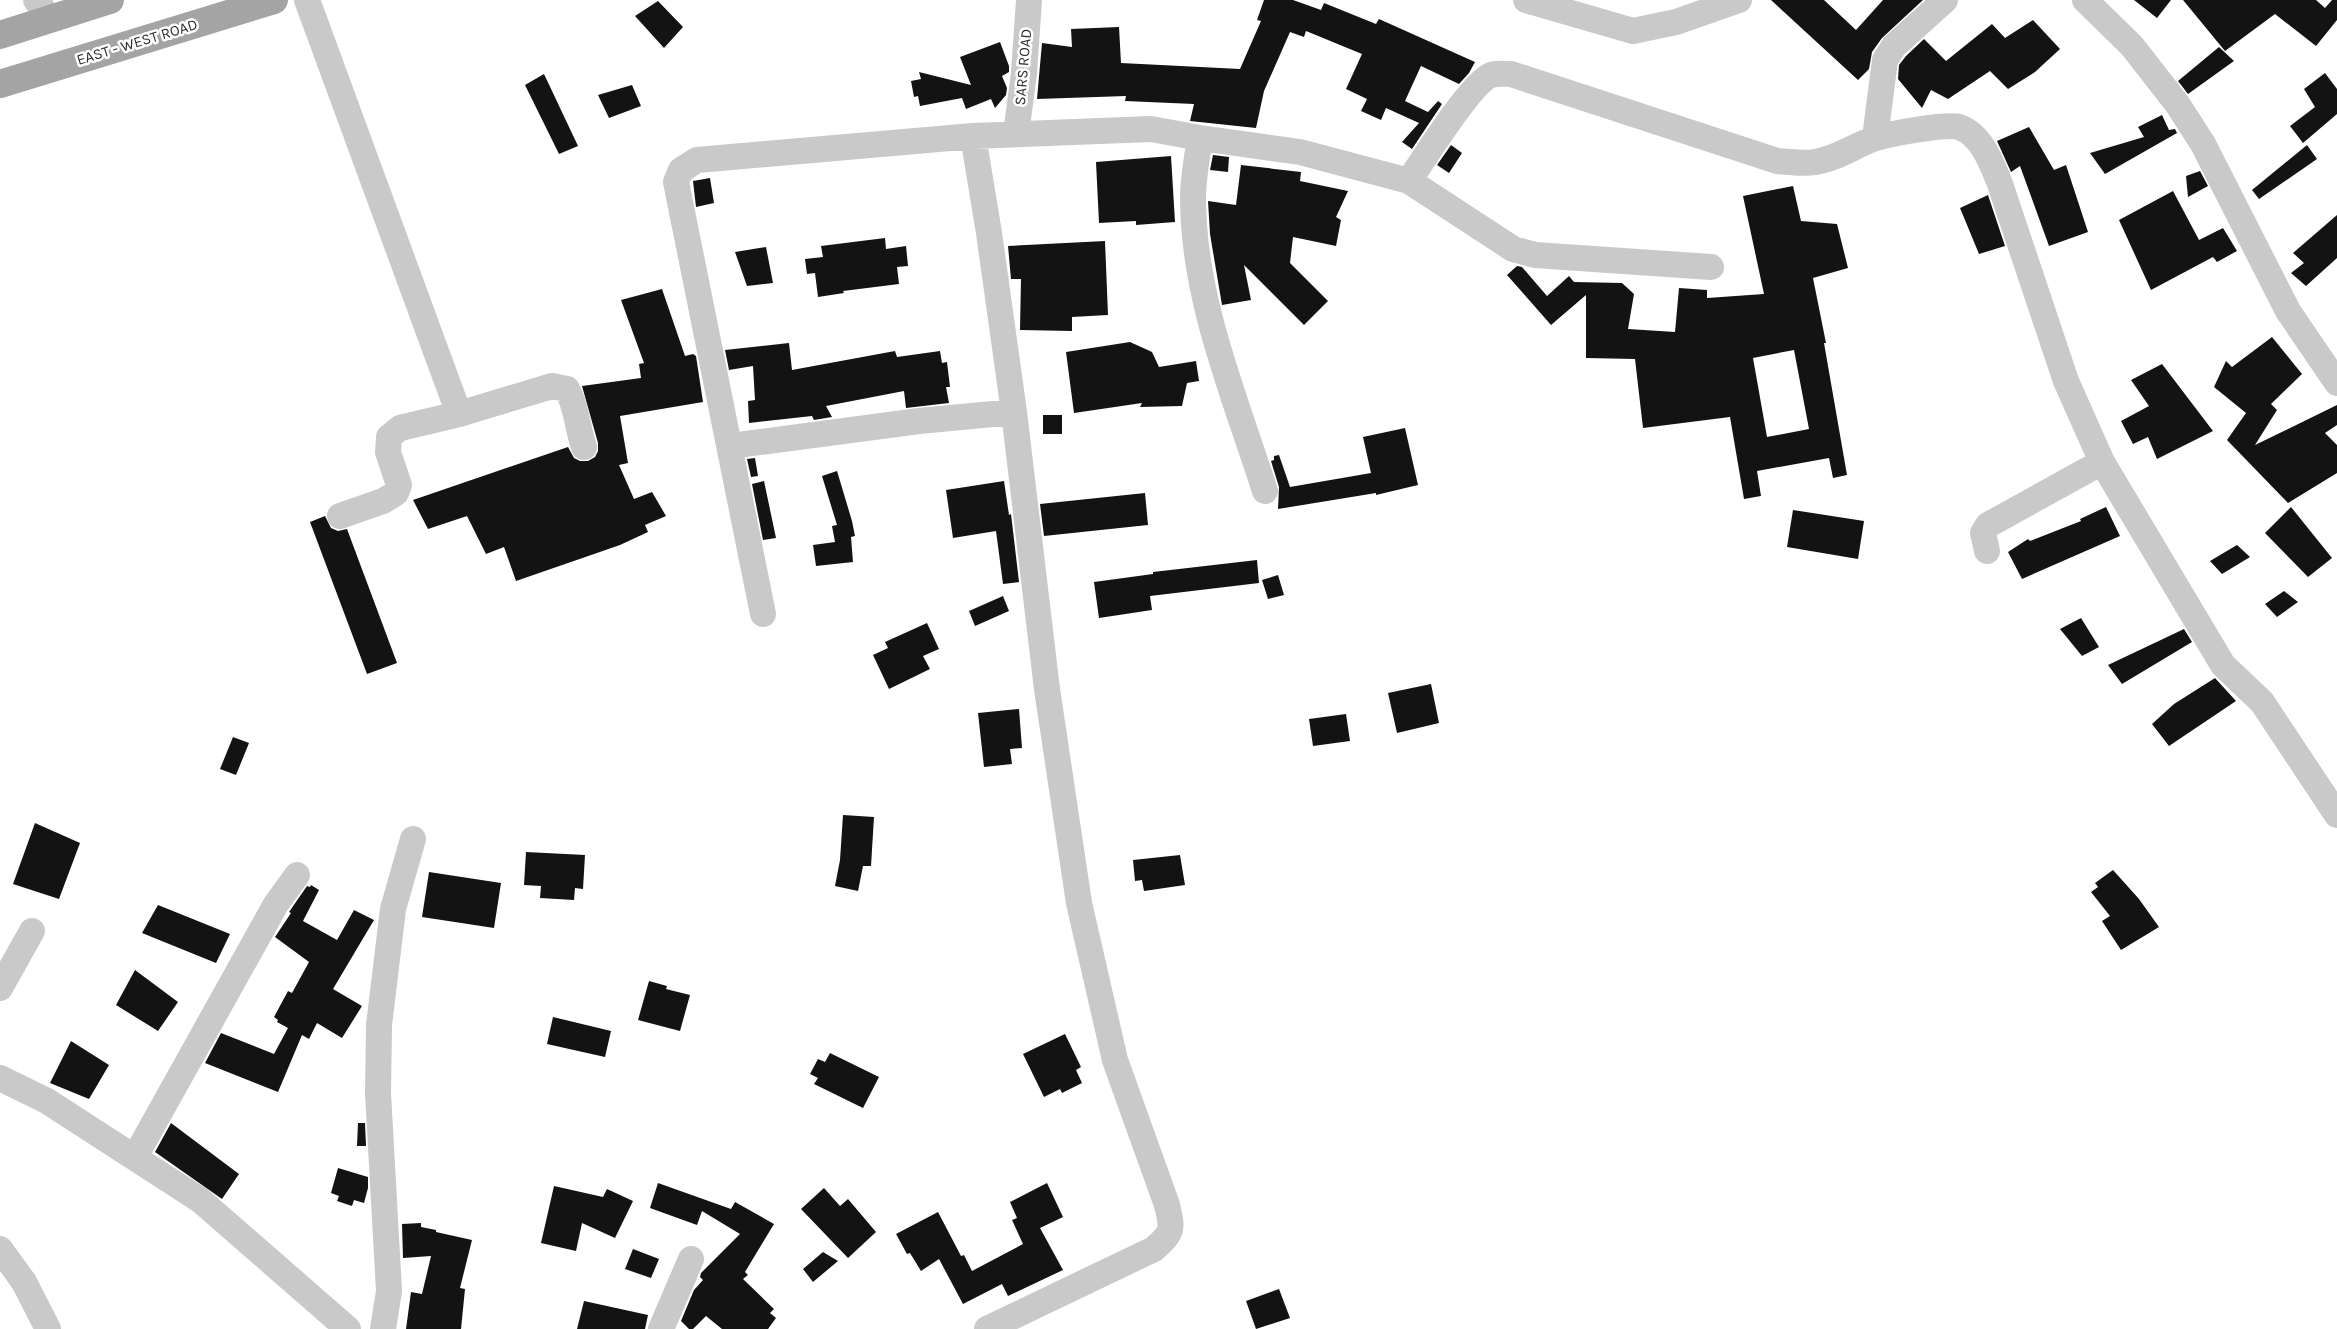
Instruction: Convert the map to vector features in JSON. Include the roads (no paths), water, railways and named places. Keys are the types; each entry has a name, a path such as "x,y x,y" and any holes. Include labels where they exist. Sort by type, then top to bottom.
{"main road":[{"path":"0,36 43,10 110,0"},
{"name":"EAST - WEST ROAD","path":"0,84 221,8 274,0"}],"street":[{"path":"307,0 459,414"},
{"name":"SARS ROAD","path":"1016,134 1024,73 1029,0"},
{"path":"1526,0 1633,30 1676,22 1739,0"},
{"path":"1875,138 1885,60 1894,46 1945,0"},
{"path":"2085,0 2132,46 2178,105 2203,144 2288,311 2333,369"},
{"path":"1409,182 1441,133 1477,86 1492,75 1511,74 1777,161 1814,163 1834,158 1875,138 1935,128 1958,127 1976,139 1988,156 2000,184 2066,381 2102,462 2223,665 2262,702 2337,815"},
{"path":"763,614 676,182 681,170 697,160 973,136 1152,129 1200,138 1300,152 1409,182 1513,249 1535,256 1711,267"},
{"path":"973,136 989,233 1014,412 1047,688 1079,903 1115,1060 1167,1205 1172,1227 1169,1236 1154,1250 987,1329"},
{"path":"1200,138 1193,198 1198,267 1213,328 1266,491"},
{"path":"340,516 384,500 396,493 399,484 388,452 389,437 400,428 459,414 552,386 567,389 574,402 578,431 584,446"},
{"path":"730,446 919,421 1014,412"},
{"path":"1987,551 1983,533 1988,525 2102,462"},
{"path":"383,1329 389,1291 378,1093 379,1025 393,909 412,839"},
{"path":"135,1156 276,904 297,875"},
{"path":"0,988 32,931"},
{"path":"0,1078 47,1101 135,1156 200,1200 348,1329"},
{"path":"0,1249 24,1282 48,1329"},
{"path":"661,1329 691,1259"}]}
